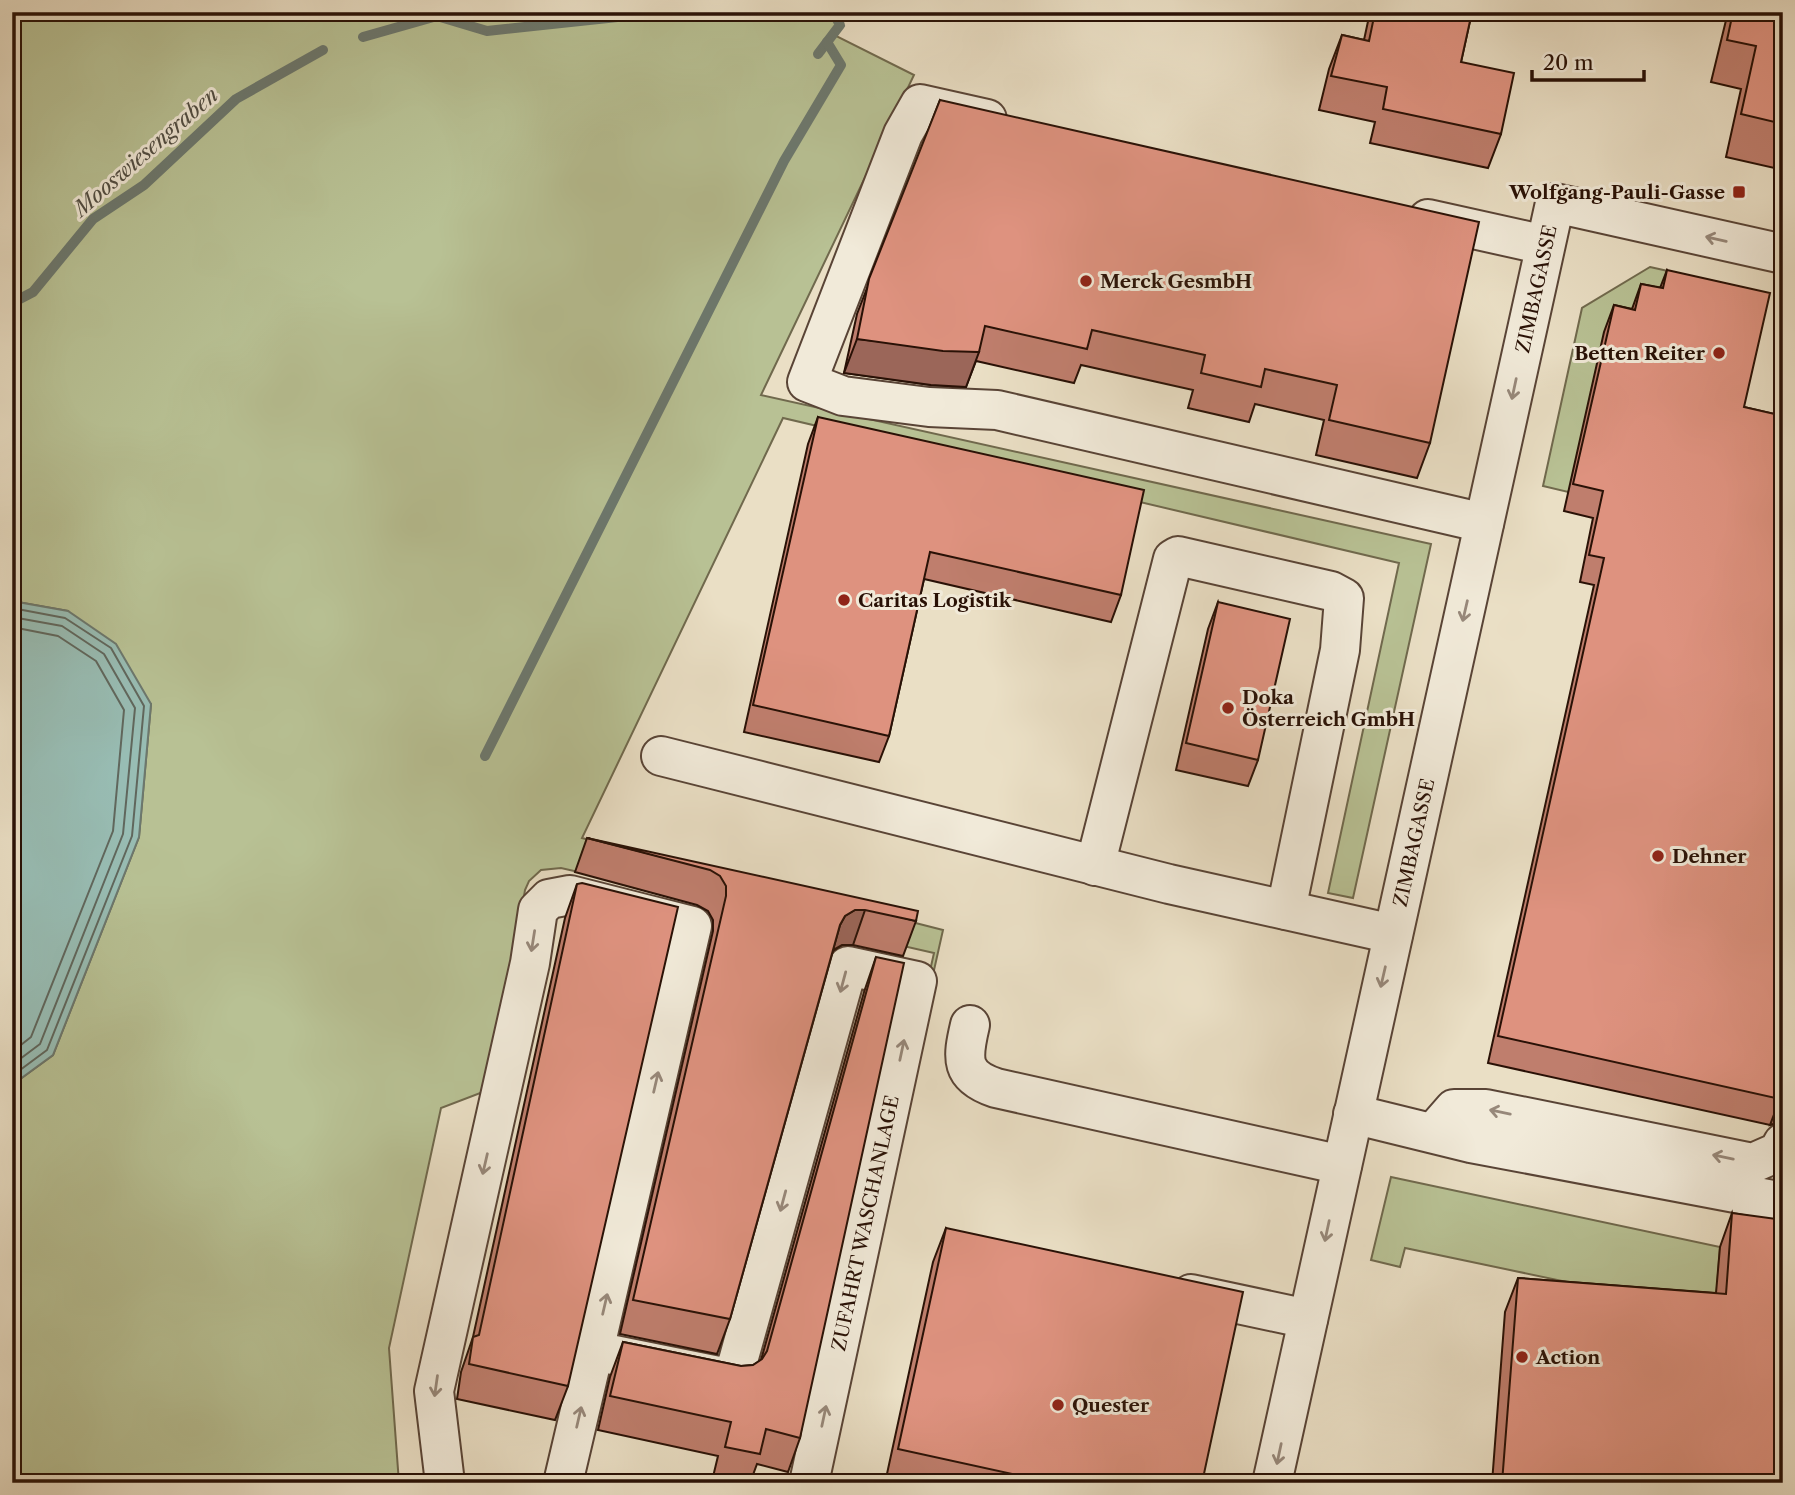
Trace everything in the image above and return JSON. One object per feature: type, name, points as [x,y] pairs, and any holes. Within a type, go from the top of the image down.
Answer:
[{"type":"street","points":[[1026,128],[920,104],[903,134],[807,382],[843,396],[929,407],[997,410],[1484,523]]},
{"type":"street","name":"ZIMBAGASSE","points":[[1272,1483],[1555,203],[1783,254]]},
{"type":"street","points":[[1400,212],[1545,245]]},
{"type":"street","points":[[1095,866],[1171,561],[1178,556],[1204,561],[1331,591],[1344,598],[1340,650],[1286,910]]},
{"type":"street","points":[[661,755],[1095,866],[1393,934]]},
{"type":"street","points":[[445,1483],[434,1391],[530,964],[538,910],[550,899],[570,895],[692,926],[563,1483]]},
{"type":"street","name":"ZUFAHRT WASCHANLAGE","points":[[594,1351],[733,1379],[848,966],[917,981],[809,1483]]},
{"type":"street","points":[[970,1025],[965,1059],[976,1082],[1342,1165]]},
{"type":"street","points":[[1433,1133],[1454,1109],[1486,1109],[1753,1163],[1778,1152],[1783,1143]]},
{"type":"street","points":[[1353,1114],[1472,1143],[1783,1202]]},
{"type":"street","points":[[1156,1287],[1308,1319]]},
{"type":"green space","points":[[12,12],[846,12],[830,33],[914,75],[761,395],[1431,544],[1353,898],[1328,893],[1399,563],[783,418],[582,838],[943,930],[819,1483],[815,1483],[934,953],[561,868],[541,870],[529,881],[525,890],[509,985],[483,1092],[441,1108],[389,1348],[399,1483],[12,1483],[12,1085],[53,1055],[139,837],[151,704],[68,611],[12,601]]},
{"type":"green space","points":[[1650,267],[1749,289],[1568,492],[1543,486],[1582,308]]},
{"type":"green space","points":[[1391,1177],[1720,1247],[1715,1313],[1405,1248],[1400,1267],[1371,1260]]},
{"type":"water","points":[[12,601],[68,611],[116,644],[151,704],[139,837],[53,1055],[12,1085]]},
{"type":"building","points":[[1375,12],[1472,12],[1461,62],[1514,73],[1501,134],[1383,109],[1387,87],[1331,76],[1342,35],[1369,41]]},
{"type":"building","points":[[1733,12],[1783,12],[1783,124],[1741,114],[1756,46],[1727,40]]},
{"type":"building","name":"Merck GesmbH","points":[[940,100],[1479,222],[1430,443],[1329,420],[1337,385],[1265,369],[1261,387],[1201,373],[1205,355],[1092,330],[1087,349],[985,326],[979,352],[943,351],[857,339],[869,279]]},
{"type":"building","name":"Dehner","points":[[1667,270],[1770,293],[1744,407],[1783,416],[1783,1098],[1780,1099],[1498,1036],[1604,558],[1589,555],[1603,491],[1573,484],[1614,305],[1635,310],[1641,284],[1663,288]]},
{"type":"building","name":"Caritas Logistik","points":[[818,417],[1144,490],[1121,595],[930,552],[889,736],[753,705]]},
{"type":"building","name":"Doka Österreich GmbH","points":[[1218,602],[1290,619],[1258,760],[1186,743]]},
{"type":"building","points":[[587,838],[918,911],[916,921],[855,910],[845,916],[840,925],[730,1319],[633,1300],[726,896],[726,886],[720,876],[710,870]]},
{"type":"building","points":[[577,884],[678,907],[568,1386],[469,1364],[473,1337],[479,1335]]},
{"type":"building","points":[[876,957],[904,963],[800,1438],[766,1429],[760,1454],[725,1447],[731,1422],[610,1396],[623,1342],[741,1366],[753,1365],[762,1359],[767,1351]]},
{"type":"building","points":[[1732,1213],[1783,1220],[1783,1483],[1502,1483],[1518,1278],[1726,1294]]},
{"type":"building","name":"Quester","points":[[946,1228],[1243,1292],[1202,1483],[1053,1483],[898,1449]]},
{"type":"waterway","name":"Mooswiesengraben","points":[[363,37],[437,16],[487,31],[664,12]]},
{"type":"waterway","name":"Mooswiesengraben","points":[[818,54],[840,25],[833,12]]},
{"type":"waterway","points":[[485,756],[784,161],[841,65],[827,42]]},
{"type":"waterway","name":"Mooswiesengraben","points":[[12,303],[33,292],[93,219],[144,185],[236,99],[323,50]]},
{"type":"place","name":"Wolfgang-Pauli-Gasse","points":[[1739,192]]},
{"type":"place","name":"Merck GesmbH","points":[[1086,281]]},
{"type":"place","name":"Betten Reiter","points":[[1719,353]]},
{"type":"place","name":"Caritas Logistik","points":[[844,600]]},
{"type":"place","name":"Doka Österreich GmbH","points":[[1228,708]]},
{"type":"place","name":"Dehner","points":[[1658,856]]},
{"type":"place","name":"Action","points":[[1522,1357]]},
{"type":"place","name":"Quester","points":[[1058,1405]]}]
